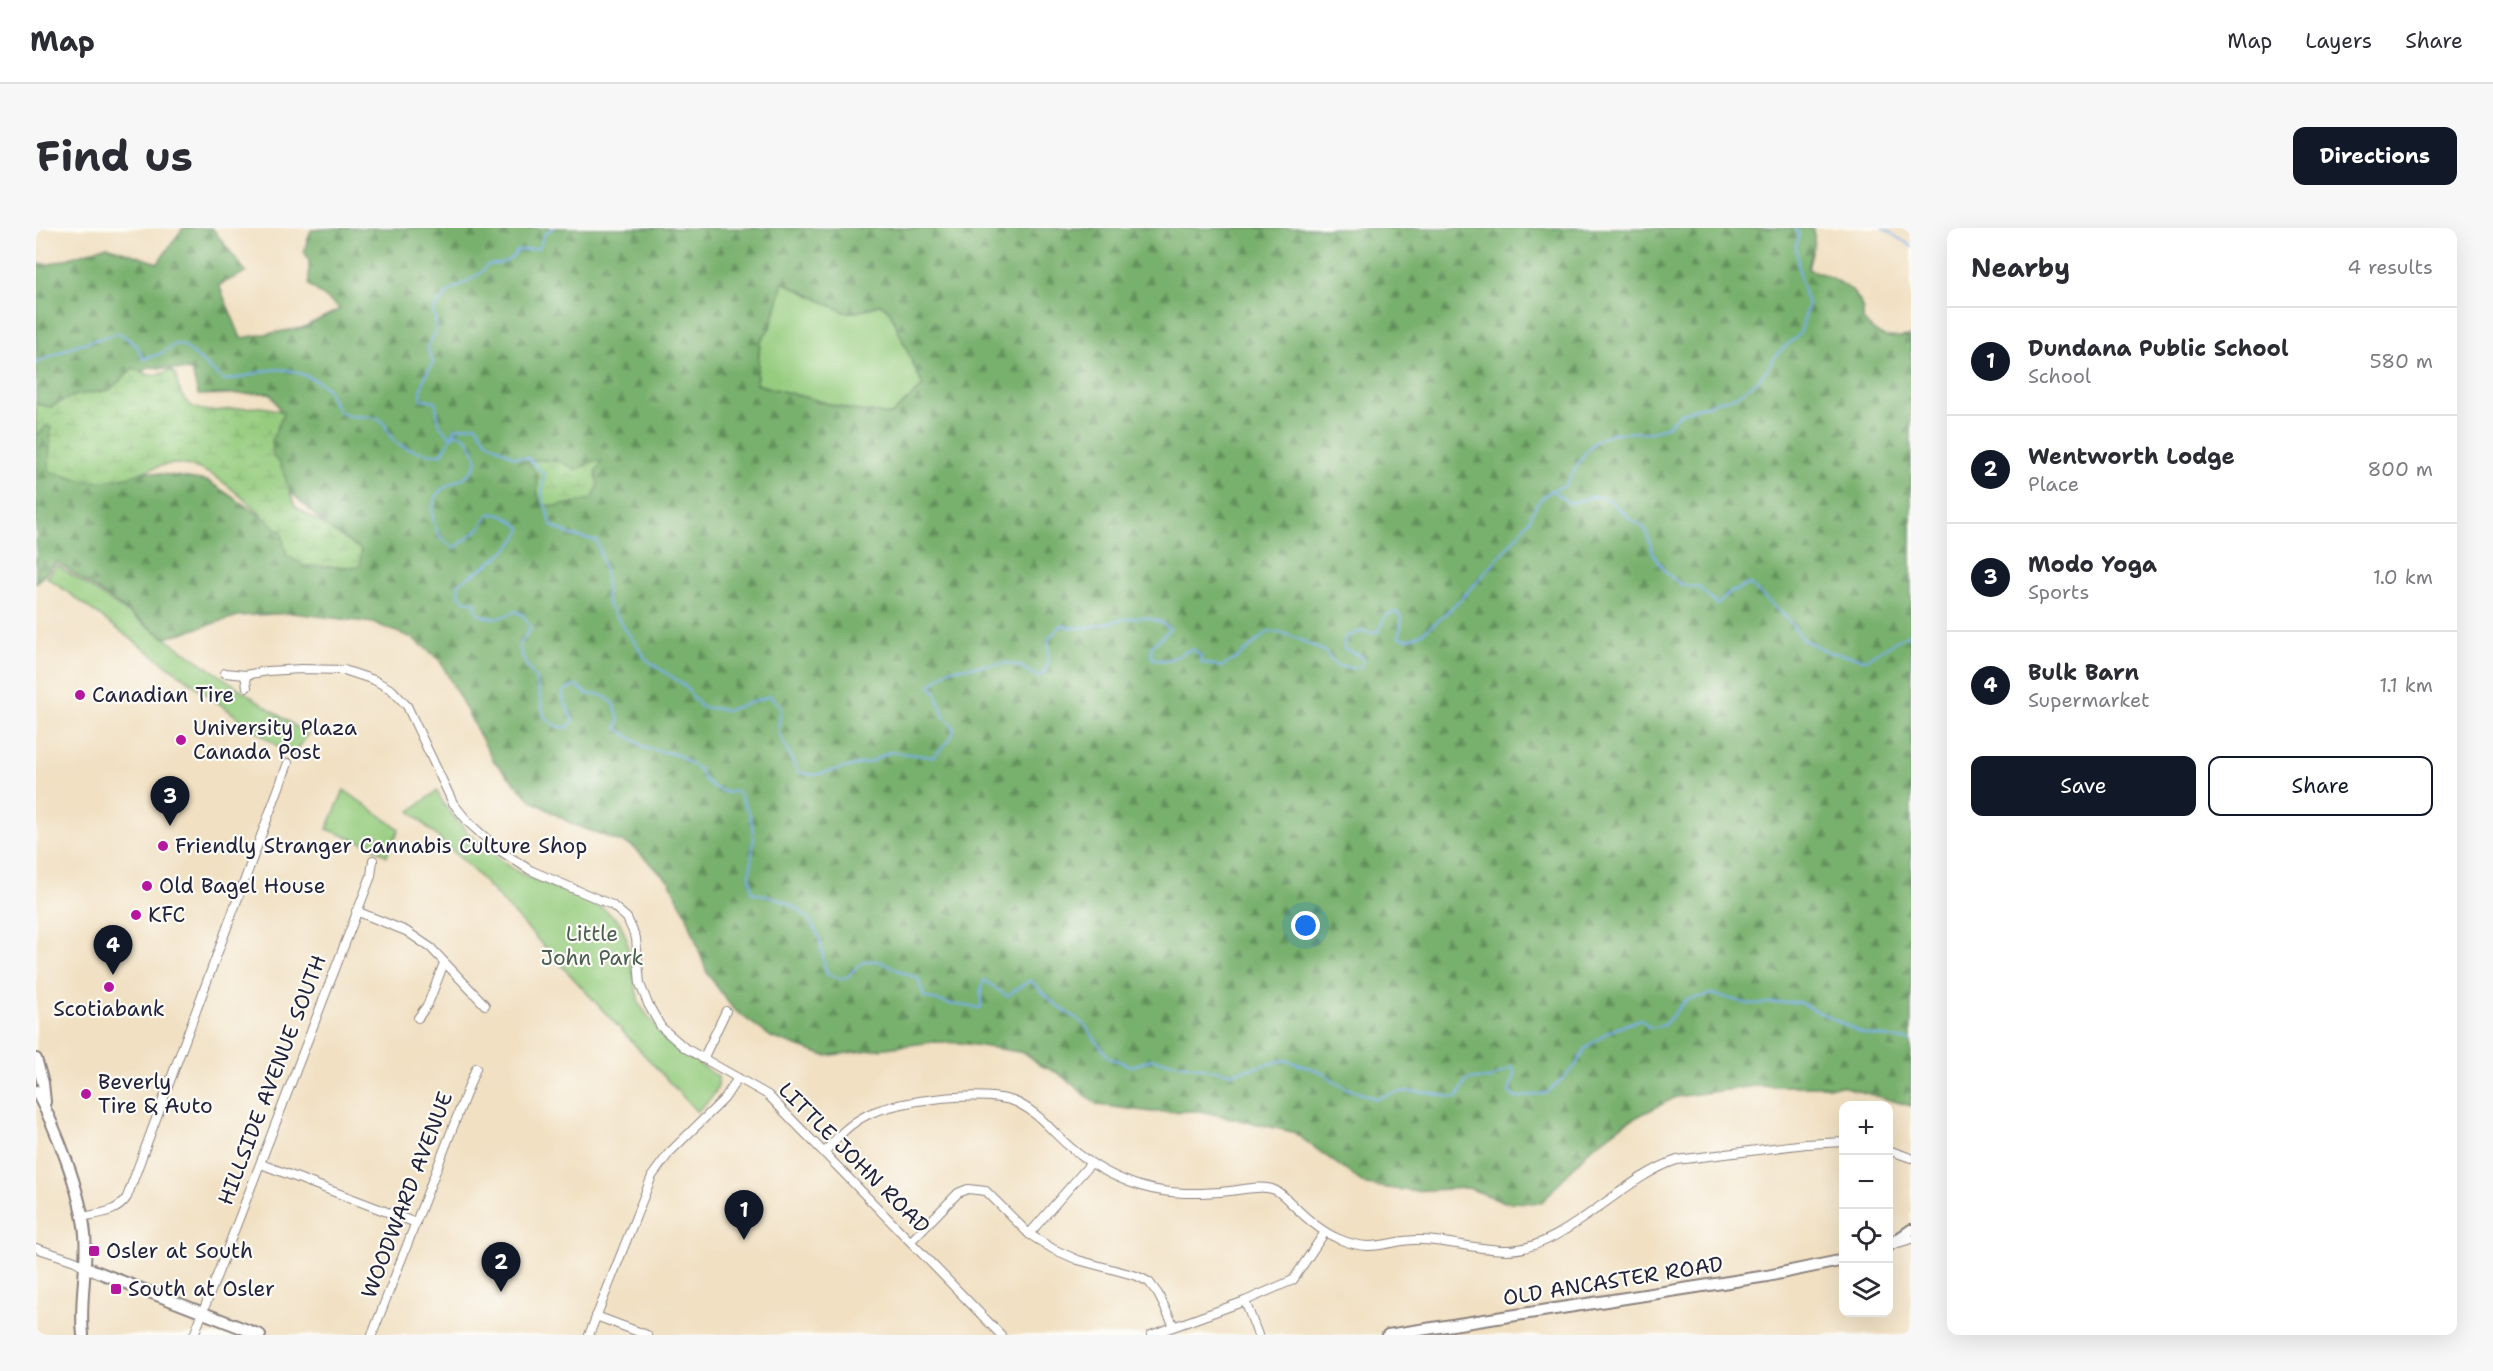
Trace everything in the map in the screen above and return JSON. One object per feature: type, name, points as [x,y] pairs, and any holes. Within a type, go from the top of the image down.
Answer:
[{"type":"street","name":"LITTLE JOHN ROAD","points":[[225,673],[245,675],[268,670],[344,670],[374,680],[392,690],[407,706],[453,803],[485,838],[530,870],[612,905],[627,918],[636,938],[640,984],[653,1014],[671,1037],[703,1059],[768,1095],[1000,1335]]},
{"type":"street","points":[[245,675],[247,687]]},
{"type":"street","points":[[82,1217],[113,1211],[122,1205],[127,1197],[288,763]]},
{"type":"street","name":"HILLSIDE AVENUE SOUTH","points":[[194,1335],[371,876],[373,860]]},
{"type":"street","points":[[356,911],[405,931],[431,948],[485,1005]]},
{"type":"street","points":[[418,1018],[428,1004],[444,963]]},
{"type":"street","points":[[703,1059],[726,1011]]},
{"type":"street","points":[[36,1059],[43,1083],[41,1111]]},
{"type":"street","name":"WOODWARD AVENUE","points":[[372,1335],[476,1068]]},
{"type":"street","points":[[589,1335],[652,1176],[669,1153],[724,1099],[738,1078]]},
{"type":"street","points":[[36,1091],[41,1111],[82,1217],[85,1235],[85,1268],[81,1295],[83,1335]]},
{"type":"street","points":[[825,1152],[851,1124],[868,1114],[890,1106],[970,1096],[994,1098],[1018,1103],[1039,1117],[1069,1147],[1091,1163],[1125,1180],[1170,1192],[1199,1194],[1270,1188],[1284,1194],[1292,1204],[1325,1232],[1355,1245],[1377,1247],[1419,1239],[1510,1250],[1534,1245],[1552,1237],[1641,1176],[1677,1160],[1806,1143],[1839,1142]]},
{"type":"street","points":[[1893,1152],[1911,1158]]},
{"type":"street","points":[[1029,1234],[1091,1163]]},
{"type":"street","points":[[261,1164],[416,1223]]},
{"type":"street","points":[[910,1240],[958,1193],[968,1189],[986,1191],[1029,1234],[1053,1249],[1078,1260],[1137,1276],[1149,1282],[1158,1294],[1174,1326]]},
{"type":"street","points":[[1893,1244],[1911,1230]]},
{"type":"street","points":[[1151,1335],[1245,1301],[1293,1280],[1325,1232]]},
{"type":"street","points":[[1893,1245],[1911,1239]]},
{"type":"street","points":[[36,1248],[75,1261],[85,1268],[260,1335]]},
{"type":"street","name":"OLD ANCASTER ROAD","points":[[1388,1335],[1767,1276],[1839,1261]]},
{"type":"street","points":[[1245,1301],[1258,1335]]},
{"type":"street","points":[[596,1316],[647,1335]]},
{"type":"green space","points":[[183,228],[212,228],[246,272],[219,285],[241,338],[302,328],[340,309],[309,285],[309,261],[304,251],[311,230],[337,228],[1814,228],[1814,245],[1808,269],[1846,286],[1859,301],[1863,310],[1863,320],[1874,331],[1889,337],[1910,336],[1911,343],[1911,1106],[1841,1086],[1754,1086],[1676,1097],[1625,1123],[1590,1149],[1541,1203],[1505,1202],[1468,1188],[1410,1191],[1366,1185],[1293,1132],[1200,1111],[1152,1112],[1098,1105],[1058,1073],[1040,1065],[1025,1053],[961,1043],[933,1042],[825,1056],[771,1037],[733,1009],[707,973],[687,916],[669,881],[632,846],[572,824],[531,800],[493,760],[439,659],[412,638],[374,623],[293,613],[238,616],[166,638],[57,562],[36,583],[36,264],[50,264],[107,246],[158,263]],"holes":[[[783,282],[844,312],[857,312],[881,304],[890,312],[923,386],[891,415],[852,410],[756,384],[760,342],[771,326]],[[150,367],[192,371],[198,395],[270,393],[280,409],[267,427],[272,474],[322,522],[308,541],[295,538],[208,481],[149,472],[107,473],[114,389]]]},
{"type":"green space","points":[[783,281],[844,312],[857,312],[881,304],[890,312],[923,386],[892,415],[852,410],[756,384],[760,342],[771,326]]},
{"type":"green space","points":[[133,368],[151,375],[160,375],[170,370],[176,375],[180,392],[187,402],[196,408],[220,410],[261,407],[284,412],[272,440],[273,457],[280,463],[295,506],[361,550],[361,563],[358,567],[304,566],[286,555],[282,532],[225,483],[199,469],[169,464],[123,478],[97,481],[51,472],[49,470],[51,427],[47,426],[36,436],[36,404],[51,407],[73,396],[110,390]]},
{"type":"green space","points":[[544,460],[563,463],[576,470],[594,461],[602,462],[596,471],[598,486],[592,499],[557,506],[542,505],[538,493],[537,474],[527,461]]},
{"type":"green space","points":[[57,565],[308,735],[292,757],[47,577]]},
{"type":"green space","points":[[344,790],[399,829],[387,856],[369,845],[327,829]]},
{"type":"green space","name":"Little John Park","points":[[437,791],[446,808],[467,832],[504,863],[523,875],[598,905],[619,921],[626,937],[639,1004],[666,1041],[718,1077],[715,1092],[697,1112],[477,874],[410,811]]},
{"type":"waterway","points":[[451,437],[440,426],[435,401],[422,399],[421,394],[423,380],[433,363],[427,346],[436,330],[433,310],[449,292],[481,273],[487,265],[504,262],[517,251],[539,248],[544,235],[553,228]]},
{"type":"waterway","points":[[36,363],[76,345],[120,333],[138,347],[143,359],[160,354],[176,344],[184,346],[223,380],[279,369],[303,375],[328,390],[335,406],[343,414],[379,419],[394,441],[403,447],[417,451],[442,454],[456,428],[476,425],[487,441],[514,457],[528,458],[544,474],[542,496],[552,526],[571,535],[597,541],[605,571],[607,603],[647,660],[684,685],[701,707],[728,710],[770,696],[781,707],[778,732],[798,772],[814,775],[870,762],[890,752],[933,757],[948,742],[953,727],[944,717],[936,692],[930,686],[950,669],[1009,663],[1022,667],[1038,677],[1048,664],[1049,638],[1062,625],[1075,628],[1089,627],[1130,618],[1157,621],[1170,629],[1151,647],[1152,658],[1168,660],[1193,649],[1201,656],[1201,662],[1222,667],[1240,656],[1269,631],[1289,635],[1324,651],[1336,666],[1354,668],[1362,666],[1364,660],[1361,656],[1344,649],[1345,637],[1363,631],[1371,633],[1379,631],[1386,615],[1396,612],[1402,617],[1399,637],[1408,639],[1420,634],[1452,607],[1489,569],[1527,523],[1544,496],[1552,490],[1565,486],[1585,453],[1596,441],[1612,433],[1652,432],[1667,426],[1682,412],[1734,397],[1759,380],[1778,353],[1800,334],[1808,305],[1800,278],[1796,247],[1799,234],[1795,228]]},
{"type":"waterway","points":[[1883,228],[1911,246]]},
{"type":"waterway","points":[[453,435],[456,433],[468,440],[473,447],[477,461],[470,473],[442,490],[435,500],[433,516],[437,532],[455,548],[480,528],[489,514],[506,517],[521,528],[519,535],[505,551],[459,583],[458,594],[465,600],[477,603],[475,608],[483,616],[494,618],[506,616],[515,611],[523,615],[531,628],[519,646],[524,661],[536,680],[544,716],[556,726],[568,728],[573,721],[563,697],[564,690],[577,686],[587,694],[602,695],[614,703],[619,720],[617,728],[645,748],[678,755],[700,770],[704,779],[713,787],[728,793],[735,791],[739,793],[750,815],[754,836],[750,874],[752,893],[783,901],[808,919],[819,938],[827,974],[840,979],[847,978],[865,962],[881,962],[918,978],[924,997],[950,1004],[981,1008],[981,989],[984,980],[1007,996],[1030,980],[1055,1004],[1083,1023],[1109,1058],[1133,1066],[1152,1059],[1232,1073],[1285,1060],[1322,1072],[1343,1087],[1377,1099],[1406,1092],[1457,1098],[1467,1079],[1491,1079],[1512,1067],[1515,1074],[1509,1092],[1515,1098],[1547,1093],[1574,1068],[1586,1048],[1608,1032],[1640,1019],[1650,1028],[1664,1025],[1686,1000],[1712,994],[1749,1004],[1798,1002],[1864,1034],[1911,1041]]},
{"type":"waterway","points":[[1551,490],[1570,503],[1592,497],[1607,498],[1646,530],[1652,549],[1661,565],[1681,584],[1698,586],[1717,605],[1728,594],[1749,584],[1787,618],[1802,639],[1828,652],[1866,659],[1908,634],[1911,637]]},
{"type":"place","name":"Canadian Tire","points":[[80,695]]},
{"type":"place","name":"University Plaza Canada Post","points":[[181,740]]},
{"type":"place","name":"Modo Yoga","points":[[170,826]]},
{"type":"place","name":"Friendly Stranger Cannabis Culture Shop","points":[[163,846]]},
{"type":"place","name":"Old Bagel House","points":[[147,886]]},
{"type":"place","name":"KFC","points":[[136,915]]},
{"type":"place","name":"Bulk Barn","points":[[113,975]]},
{"type":"place","name":"Scotiabank","points":[[109,987]]},
{"type":"place","name":"Beverly Tire & Auto","points":[[86,1094]]},
{"type":"place","name":"Dundana Public School","points":[[744,1240]]},
{"type":"place","name":"Osler at South","points":[[94,1251]]},
{"type":"place","name":"South at Osler","points":[[116,1289]]},
{"type":"place","name":"Wentworth Lodge","points":[[501,1292]]}]
